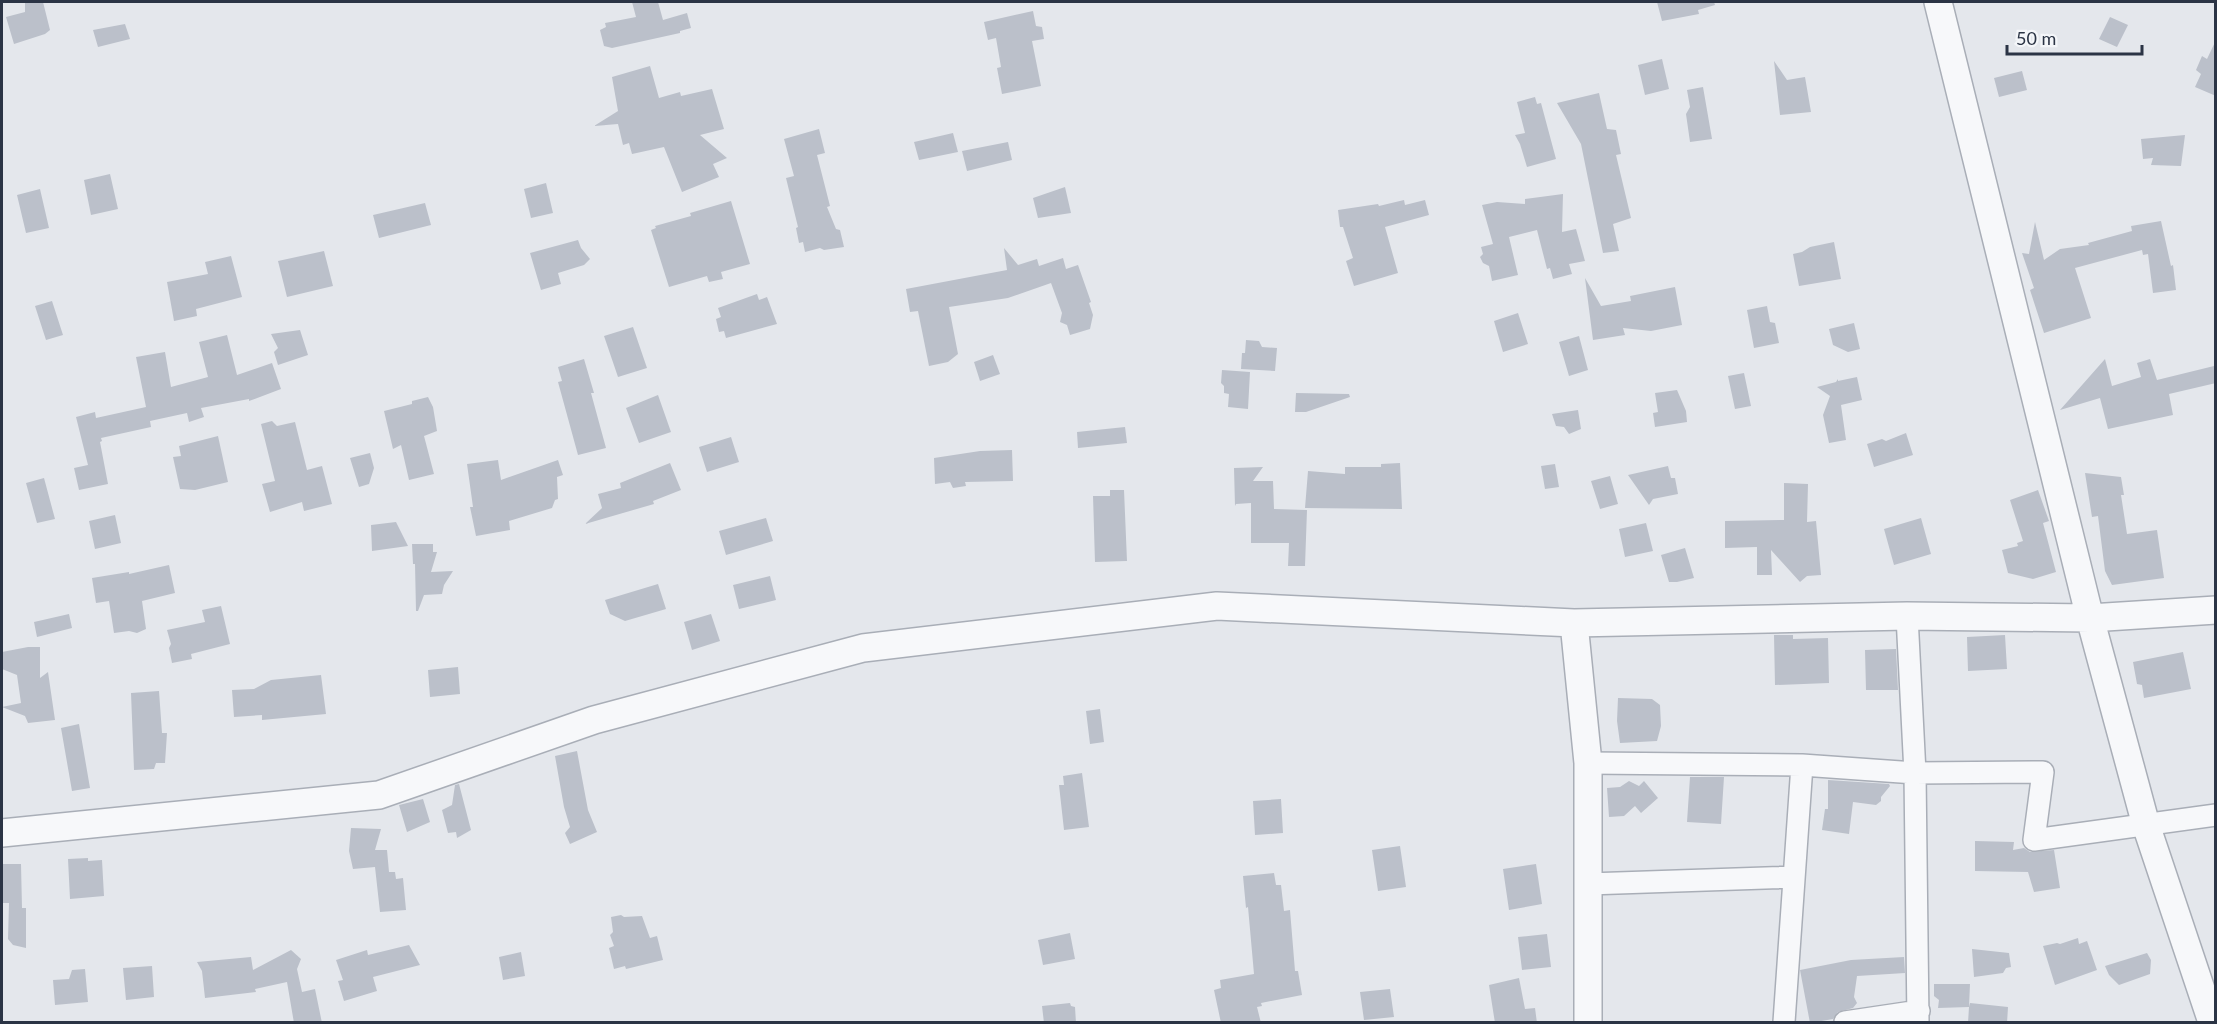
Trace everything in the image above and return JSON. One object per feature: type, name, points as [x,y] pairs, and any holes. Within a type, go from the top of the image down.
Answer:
[{"type":"street","points":[[1938,2],[2090,618],[2146,825],[2212,1023]]},
{"type":"street","points":[[2,833],[380,795],[594,720],[863,648],[1217,606],[1574,623],[1907,616],[2090,618],[2216,610]]},
{"type":"street","points":[[1845,1023],[1919,1017],[1915,773],[1907,616]]},
{"type":"street","points":[[1574,623],[1588,763],[1588,1023]]},
{"type":"street","points":[[1588,763],[1802,765],[1915,773],[2043,772],[2034,840],[2216,815]]},
{"type":"street","points":[[1784,1023],[1802,765]]},
{"type":"street","points":[[1588,884],[1794,877]]},
{"type":"building","points":[[25,2],[43,2],[50,30],[45,34],[14,44],[6,17],[25,12]]},
{"type":"building","points":[[632,2],[658,2],[663,20],[687,13],[691,28],[680,31],[680,33],[612,48],[604,46],[600,30],[606,27],[605,23],[636,17]]},
{"type":"building","points":[[1657,2],[1714,2],[1715,5],[1698,10],[1699,14],[1662,21]]},
{"type":"building","points":[[1033,11],[1036,26],[1042,27],[1044,39],[1032,41],[1041,86],[1002,94],[997,68],[1001,67],[996,38],[988,40],[984,22]]},
{"type":"building","points":[[2110,17],[2128,25],[2117,47],[2099,39]]},
{"type":"building","points":[[125,24],[130,39],[98,47],[93,30]]},
{"type":"building","points":[[2216,40],[2216,96],[2195,87],[2201,74],[2196,70],[2202,56],[2207,59]]},
{"type":"building","points":[[1662,59],[1669,89],[1645,95],[1638,65]]},
{"type":"building","points":[[1774,61],[1787,80],[1805,77],[1811,112],[1780,115]]},
{"type":"building","points":[[650,66],[659,98],[680,92],[681,96],[712,89],[724,129],[700,135],[727,158],[713,164],[719,177],[682,192],[664,147],[632,154],[629,143],[623,145],[618,124],[594,126],[618,111],[612,77]]},
{"type":"building","points":[[2022,71],[2027,90],[1999,97],[1994,78]]},
{"type":"building","points":[[1703,87],[1712,139],[1690,142],[1686,114],[1690,107],[1687,90]]},
{"type":"building","points":[[1599,93],[1607,129],[1616,130],[1621,154],[1616,155],[1631,218],[1613,224],[1619,251],[1603,253],[1581,144],[1557,103]]},
{"type":"building","points":[[1535,97],[1537,104],[1541,103],[1556,159],[1527,167],[1515,135],[1525,133],[1517,102]]},
{"type":"building","points":[[819,129],[825,153],[817,155],[830,206],[827,207],[836,229],[840,230],[844,247],[824,250],[820,248],[805,252],[803,242],[799,243],[796,228],[798,227],[786,178],[794,176],[784,139]]},
{"type":"building","points":[[953,133],[958,152],[919,160],[914,142]]},
{"type":"building","points":[[2185,135],[2181,166],[2151,165],[2153,158],[2143,159],[2141,139]]},
{"type":"building","points":[[1008,142],[1012,160],[967,171],[962,151]]},
{"type":"building","points":[[110,174],[118,209],[91,215],[84,180]]},
{"type":"building","points":[[546,183],[553,213],[531,218],[524,189]]},
{"type":"building","points":[[1065,187],[1071,213],[1038,218],[1033,198]]},
{"type":"building","points":[[40,189],[49,228],[26,233],[17,195]]},
{"type":"building","points":[[1563,194],[1562,232],[1576,229],[1585,261],[1569,264],[1572,274],[1553,279],[1550,268],[1547,269],[1537,230],[1509,237],[1518,275],[1492,281],[1489,266],[1483,263],[1480,257],[1483,254],[1481,247],[1493,244],[1482,205],[1497,202],[1525,204],[1525,199]]},
{"type":"building","points":[[1404,200],[1405,205],[1425,200],[1429,215],[1385,227],[1398,273],[1354,286],[1346,261],[1353,258],[1343,227],[1340,227],[1338,210],[1378,204],[1379,206]]},
{"type":"building","points":[[731,201],[750,264],[721,272],[723,279],[709,282],[707,276],[669,287],[651,230],[656,228],[655,226],[691,216],[690,213]]},
{"type":"building","points":[[425,203],[431,225],[379,238],[373,215]]},
{"type":"building","points":[[2161,221],[2171,266],[2173,265],[2176,290],[2153,293],[2148,254],[2143,255],[2142,250],[2075,268],[2091,318],[2044,333],[2030,290],[2034,288],[2022,253],[2029,254],[2035,222],[2044,260],[2060,249],[2089,245],[2088,243],[2132,231],[2131,226]]},
{"type":"building","points":[[578,240],[590,259],[584,265],[558,273],[561,284],[541,290],[530,253]]},
{"type":"building","points":[[1834,242],[1841,279],[1799,286],[1793,254],[1810,247]]},
{"type":"building","points":[[1004,248],[1018,265],[1037,259],[1039,266],[1063,258],[1066,269],[1078,265],[1091,302],[1089,303],[1093,315],[1090,329],[1070,335],[1067,325],[1060,322],[1062,313],[1051,283],[1008,298],[949,307],[958,354],[948,362],[929,366],[918,311],[910,312],[906,289],[1007,270]]},
{"type":"building","points":[[324,251],[333,286],[287,297],[278,261]]},
{"type":"building","points":[[231,256],[242,297],[196,309],[197,316],[174,321],[167,282],[208,274],[205,262]]},
{"type":"building","points":[[1585,278],[1601,306],[1631,301],[1630,296],[1675,287],[1682,325],[1651,331],[1623,328],[1625,335],[1593,340]]},
{"type":"building","points":[[757,294],[759,300],[767,297],[777,324],[726,338],[724,331],[719,332],[716,319],[721,317],[718,308]]},
{"type":"building","points":[[52,301],[63,335],[46,340],[35,306]]},
{"type":"building","points":[[1767,306],[1770,322],[1775,323],[1779,343],[1754,348],[1747,310]]},
{"type":"building","points":[[1518,313],[1528,344],[1503,352],[1494,321]]},
{"type":"building","points":[[1854,323],[1860,349],[1848,352],[1833,345],[1829,329]]},
{"type":"building","points":[[633,327],[647,368],[618,377],[604,336]]},
{"type":"building","points":[[300,330],[308,355],[278,365],[274,352],[278,348],[271,334]]},
{"type":"building","points":[[227,335],[237,375],[272,363],[281,389],[249,401],[249,399],[201,408],[204,417],[189,422],[187,413],[150,421],[151,427],[101,438],[108,484],[79,490],[74,468],[88,465],[76,417],[95,412],[96,418],[146,407],[136,357],[165,352],[171,387],[208,377],[199,342]]},
{"type":"building","points":[[1579,336],[1588,370],[1569,376],[1559,342]]},
{"type":"building","points":[[1246,340],[1259,341],[1262,347],[1277,348],[1275,371],[1241,369]]},
{"type":"building","points":[[993,355],[1000,374],[980,381],[974,362]]},
{"type":"building","points":[[584,359],[606,448],[578,455],[558,382],[562,381],[558,367]]},
{"type":"building","points":[[2105,359],[2112,386],[2141,377],[2137,363],[2150,359],[2157,380],[2214,366],[2216,383],[2169,394],[2173,415],[2108,429],[2100,398],[2060,410]]},
{"type":"building","points":[[1222,370],[1250,372],[1248,409],[1228,407],[1229,394],[1224,393],[1224,386],[1221,383]]},
{"type":"building","points":[[1744,373],[1751,406],[1735,409],[1728,376]]},
{"type":"building","points":[[1857,377],[1862,400],[1841,405],[1846,440],[1829,443],[1823,415],[1830,396],[1817,387],[1836,382],[1838,379],[1838,381]]},
{"type":"building","points":[[1677,390],[1686,411],[1687,422],[1655,427],[1653,413],[1658,412],[1655,393]]},
{"type":"building","points":[[1296,393],[1349,394],[1350,397],[1306,412],[1295,412]]},
{"type":"building","points":[[658,395],[671,432],[639,443],[626,408]]},
{"type":"building","points":[[428,397],[433,407],[437,431],[424,436],[434,474],[409,480],[401,445],[393,449],[384,411],[412,404],[412,401]]},
{"type":"building","points":[[1578,410],[1581,429],[1569,434],[1564,427],[1556,426],[1552,414]]},
{"type":"building","points":[[272,421],[277,426],[295,422],[307,470],[322,466],[332,504],[304,511],[302,502],[270,512],[262,484],[275,481],[261,424]]},
{"type":"building","points":[[1125,427],[1127,443],[1078,448],[1077,432]]},
{"type":"building","points":[[1906,433],[1913,455],[1874,467],[1867,444],[1882,439],[1886,441]]},
{"type":"building","points":[[218,436],[228,482],[195,490],[180,489],[173,457],[181,456],[179,446]]},
{"type":"building","points":[[731,437],[739,462],[707,472],[699,447]]},
{"type":"building","points":[[1012,450],[1013,481],[965,482],[966,486],[953,488],[950,482],[935,484],[934,458],[980,451]]},
{"type":"building","points":[[370,453],[374,468],[369,484],[359,487],[350,458]]},
{"type":"building","points":[[498,460],[501,480],[558,460],[563,475],[557,477],[558,499],[555,500],[552,508],[509,521],[510,530],[476,536],[470,507],[473,507],[467,464]]},
{"type":"building","points":[[670,463],[681,490],[653,501],[654,504],[585,524],[602,508],[598,494],[621,488],[620,483]]},
{"type":"building","points":[[1400,463],[1402,509],[1305,508],[1308,471],[1345,474],[1345,467],[1381,467],[1381,464]]},
{"type":"building","points":[[1555,464],[1559,487],[1545,489],[1541,466]]},
{"type":"building","points":[[1668,466],[1671,478],[1675,478],[1678,494],[1653,499],[1649,505],[1628,475]]},
{"type":"building","points":[[1263,467],[1253,481],[1273,481],[1274,509],[1307,510],[1305,566],[1288,566],[1289,543],[1251,543],[1251,503],[1235,506],[1234,468]]},
{"type":"building","points":[[2085,473],[2121,477],[2124,495],[2121,495],[2127,534],[2157,530],[2164,578],[2112,585],[2105,571],[2098,516],[2092,517]]},
{"type":"building","points":[[1610,476],[1618,504],[1600,509],[1591,481]]},
{"type":"building","points":[[44,478],[55,519],[37,523],[26,483]]},
{"type":"building","points":[[1784,483],[1808,484],[1807,522],[1816,521],[1821,575],[1807,576],[1800,582],[1771,550],[1772,575],[1757,575],[1757,547],[1725,548],[1725,521],[1784,520]]},
{"type":"building","points":[[1110,490],[1124,490],[1127,561],[1095,562],[1093,496],[1110,496]]},
{"type":"building","points":[[2038,490],[2049,521],[2043,523],[2056,572],[2033,579],[2008,573],[2002,550],[2018,546],[2017,543],[2023,541],[2010,500]]},
{"type":"building","points":[[115,515],[121,543],[95,549],[89,521]]},
{"type":"building","points":[[766,518],[773,541],[726,555],[719,531]]},
{"type":"building","points":[[1921,518],[1931,554],[1894,565],[1884,529]]},
{"type":"building","points":[[396,522],[408,546],[372,551],[371,525]]},
{"type":"building","points":[[1646,523],[1653,551],[1625,557],[1619,529]]},
{"type":"building","points":[[412,544],[433,544],[433,552],[437,552],[431,572],[453,571],[444,585],[442,594],[424,595],[418,611],[416,611],[415,564],[413,564]]},
{"type":"building","points":[[1685,548],[1694,578],[1669,582],[1661,555]]},
{"type":"building","points":[[169,565],[175,593],[142,601],[146,629],[137,633],[129,631],[114,633],[109,601],[96,603],[92,578],[129,572],[129,574]]},
{"type":"building","points":[[770,576],[776,600],[739,609],[733,585]]},
{"type":"building","points":[[658,584],[666,609],[625,621],[610,614],[605,600]]},
{"type":"building","points":[[221,606],[230,644],[191,654],[192,659],[172,663],[169,648],[171,644],[167,630],[205,622],[202,610]]},
{"type":"building","points":[[69,614],[72,628],[37,637],[34,622]]},
{"type":"building","points":[[711,614],[720,641],[692,650],[684,622]]},
{"type":"building","points":[[1774,635],[1793,635],[1793,639],[1828,638],[1829,683],[1775,685]]},
{"type":"building","points":[[2005,635],[2007,669],[1968,671],[1967,637]]},
{"type":"building","points":[[40,647],[40,678],[48,672],[55,720],[28,723],[25,716],[2,707],[21,703],[17,675],[2,669],[2,652]]},
{"type":"building","points":[[1896,649],[1898,690],[1866,690],[1865,650]]},
{"type":"building","points":[[2183,652],[2191,689],[2144,698],[2142,685],[2137,684],[2133,662]]},
{"type":"building","points":[[458,667],[460,694],[430,697],[428,670]]},
{"type":"building","points":[[321,675],[326,714],[262,720],[262,715],[234,717],[232,690],[254,689],[271,680]]},
{"type":"building","points":[[159,691],[162,733],[167,733],[165,763],[156,763],[154,769],[134,770],[131,693]]},
{"type":"building","points":[[1618,698],[1652,699],[1660,705],[1661,726],[1657,741],[1620,743],[1617,721]]},
{"type":"building","points":[[1100,709],[1104,742],[1090,744],[1086,711]]},
{"type":"building","points":[[79,724],[90,788],[72,791],[61,728]]},
{"type":"building","points":[[577,751],[588,810],[597,832],[570,844],[565,833],[570,827],[555,756]]},
{"type":"building","points":[[1082,773],[1089,827],[1064,830],[1059,785],[1064,785],[1063,776]]},
{"type":"building","points":[[1690,777],[1724,777],[1721,824],[1687,822]]},
{"type":"building","points":[[1828,780],[1889,784],[1890,786],[1876,805],[1853,802],[1849,834],[1822,830],[1825,809],[1828,809]]},
{"type":"building","points":[[1629,781],[1639,786],[1644,781],[1658,798],[1641,813],[1635,806],[1624,816],[1609,817],[1607,788],[1620,787]]},
{"type":"building","points":[[459,784],[471,830],[457,838],[456,832],[448,833],[442,810],[452,805],[455,785]]},
{"type":"building","points":[[423,799],[430,822],[407,832],[399,805]]},
{"type":"building","points":[[1281,799],[1283,833],[1255,835],[1253,801]]},
{"type":"building","points":[[351,828],[381,829],[375,850],[387,850],[389,872],[395,872],[396,879],[403,878],[406,910],[380,912],[375,867],[353,869],[349,851]]},
{"type":"building","points":[[1975,841],[2014,842],[2013,850],[2024,848],[2030,852],[2054,850],[2060,888],[2034,892],[2028,872],[1975,871]]},
{"type":"building","points":[[1400,846],[1406,887],[1378,891],[1372,850]]},
{"type":"building","points":[[88,858],[88,861],[102,860],[104,896],[70,899],[68,859]]},
{"type":"building","points":[[2,864],[21,864],[22,908],[26,908],[26,948],[13,945],[8,939],[9,903],[2,903]]},
{"type":"building","points":[[1536,864],[1542,904],[1509,910],[1503,869]]},
{"type":"building","points":[[1274,873],[1276,885],[1281,885],[1284,911],[1290,910],[1295,971],[1298,971],[1302,995],[1261,1003],[1262,1006],[1257,1007],[1261,1023],[1221,1023],[1214,990],[1221,988],[1220,980],[1254,974],[1243,876]]},
{"type":"building","points":[[621,915],[624,917],[642,916],[650,938],[657,936],[663,960],[626,969],[625,966],[614,969],[609,948],[614,946],[610,935],[613,932],[611,917]]},
{"type":"building","points":[[1070,933],[1075,959],[1043,965],[1038,940]]},
{"type":"building","points":[[1547,934],[1551,967],[1522,970],[1518,937]]},
{"type":"building","points":[[2078,938],[2079,944],[2087,941],[2097,970],[2055,985],[2043,946],[2060,944]]},
{"type":"building","points":[[409,945],[420,965],[373,977],[377,991],[344,1001],[338,981],[343,980],[336,960],[367,950],[368,955]]},
{"type":"building","points":[[1972,949],[2009,953],[2011,967],[2006,968],[2003,973],[1974,977]]},
{"type":"building","points":[[291,950],[301,959],[297,969],[302,992],[315,989],[322,1023],[294,1023],[287,982],[255,989],[256,992],[205,998],[202,971],[197,962],[251,957],[253,970]]},
{"type":"building","points":[[521,952],[525,976],[503,980],[499,957]]},
{"type":"building","points":[[2147,953],[2151,960],[2150,974],[2119,985],[2109,975],[2105,966]]},
{"type":"building","points":[[1904,957],[1905,973],[1857,976],[1854,997],[1857,1003],[1853,1008],[1838,1012],[1833,1019],[1810,1023],[1800,970],[1851,960]]},
{"type":"building","points":[[152,966],[154,997],[126,1000],[123,968]]},
{"type":"building","points":[[85,969],[88,1002],[55,1005],[53,980],[69,979],[72,970]]},
{"type":"building","points":[[1519,978],[1525,1009],[1535,1008],[1537,1023],[1495,1023],[1489,985]]},
{"type":"building","points":[[1934,984],[1970,984],[1969,1007],[1938,1008],[1939,1000],[1934,996]]},
{"type":"building","points":[[1390,989],[1394,1017],[1364,1020],[1360,992]]},
{"type":"building","points":[[1070,1003],[1075,1007],[1076,1023],[1044,1023],[1042,1006]]},
{"type":"building","points":[[1970,1003],[2008,1007],[2007,1023],[1968,1023]]}]
